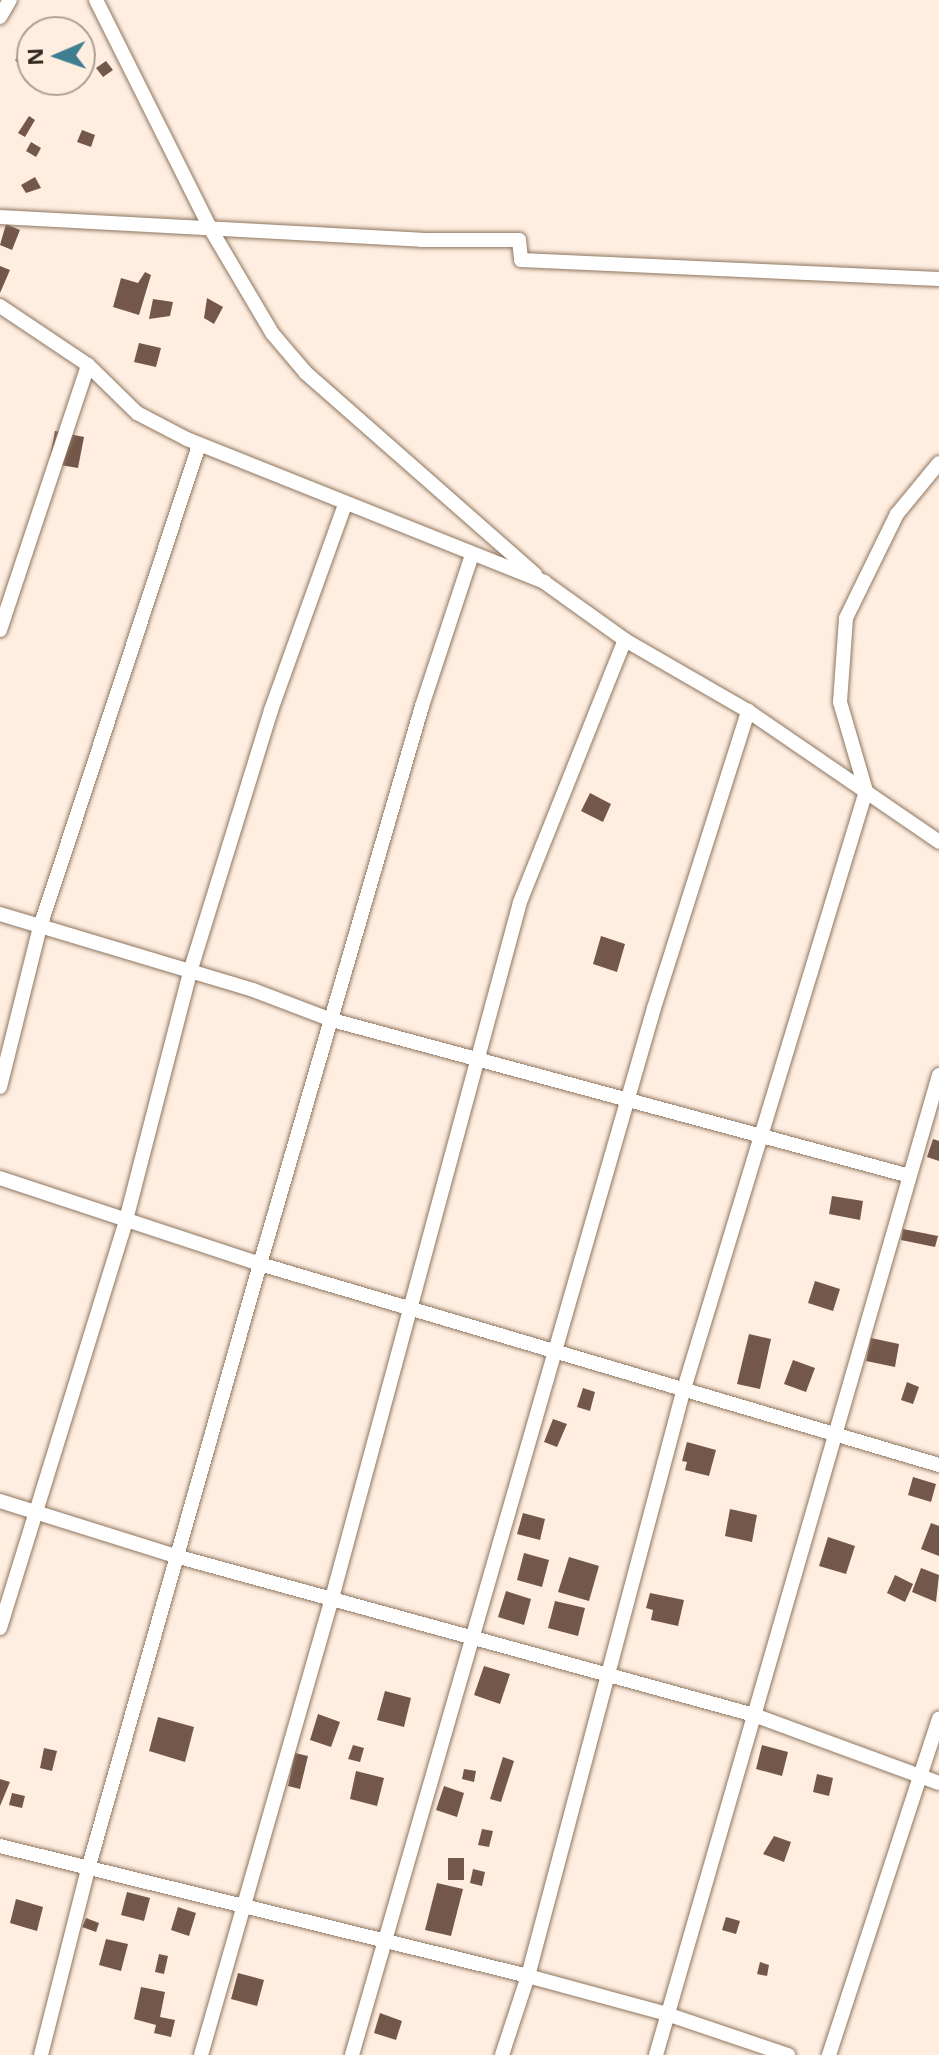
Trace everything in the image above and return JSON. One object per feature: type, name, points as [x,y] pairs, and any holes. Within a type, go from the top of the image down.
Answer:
[{"type":"street","points":[[0,17],[10,0]]},
{"type":"street","points":[[96,0],[210,228],[272,333],[306,373],[544,582],[625,640],[748,711],[939,842]]},
{"type":"street","points":[[0,217],[519,240],[521,260],[939,279]]},
{"type":"street","points":[[0,306],[88,365],[137,413],[199,445],[544,582]]},
{"type":"street","points":[[0,630],[88,365]]},
{"type":"street","points":[[0,1087],[40,927],[199,445]]},
{"type":"street","points":[[502,2055],[528,1976],[683,1392],[866,791],[840,702],[846,618],[897,514],[939,463]]},
{"type":"street","points":[[0,1628],[32,1512],[126,1220],[190,972],[271,710],[345,505]]},
{"type":"street","points":[[41,2055],[88,1869],[260,1264],[422,706],[472,555]]},
{"type":"street","points":[[201,2055],[240,1906],[332,1598],[407,1307],[520,902],[625,640]]},
{"type":"street","points":[[352,2055],[627,1101],[748,711]]},
{"type":"street","points":[[0,914],[190,972],[332,1020],[477,1057],[761,1139],[906,1175]]},
{"type":"street","points":[[656,2055],[835,1435],[906,1175],[939,1075]]},
{"type":"street","points":[[0,1178],[260,1264],[556,1351],[683,1392],[939,1465]]},
{"type":"street","points":[[0,1501],[179,1557],[754,1715],[939,1783]]},
{"type":"street","points":[[829,2055],[939,1719]]},
{"type":"street","points":[[0,1846],[528,1976],[667,2014],[788,2055]]},
{"type":"building","points":[[106,61],[113,70],[103,77],[96,68]]},
{"type":"building","points":[[29,116],[35,120],[25,137],[18,133]]},
{"type":"building","points":[[82,130],[95,135],[91,147],[77,142]]},
{"type":"building","points":[[31,142],[41,148],[36,157],[26,151]]},
{"type":"building","points":[[35,177],[41,188],[26,193],[21,185]]},
{"type":"building","points":[[6,224],[20,230],[12,250],[0,245]]},
{"type":"building","points":[[0,266],[10,270],[0,293]]},
{"type":"building","points":[[145,272],[151,275],[139,315],[113,307],[121,278],[138,283]]},
{"type":"building","points":[[207,298],[223,307],[214,324],[204,318]]},
{"type":"building","points":[[153,299],[173,302],[170,316],[149,319]]},
{"type":"building","points":[[139,343],[161,348],[156,367],[134,362]]},
{"type":"building","points":[[55,431],[84,437],[78,468],[49,463]]},
{"type":"building","points":[[590,793],[611,804],[603,822],[581,811]]},
{"type":"building","points":[[601,936],[625,944],[617,972],[593,964]]},
{"type":"building","points":[[933,1139],[939,1141],[939,1161],[927,1157]]},
{"type":"building","points":[[832,1196],[863,1201],[860,1220],[829,1214]]},
{"type":"building","points":[[903,1229],[938,1236],[935,1247],[901,1240]]},
{"type":"building","points":[[815,1281],[840,1289],[833,1311],[808,1303]]},
{"type":"building","points":[[749,1334],[771,1339],[760,1389],[737,1384]]},
{"type":"building","points":[[871,1338],[899,1344],[895,1367],[866,1361]]},
{"type":"building","points":[[793,1360],[815,1368],[806,1392],[784,1384]]},
{"type":"building","points":[[907,1382],[919,1387],[913,1404],[901,1400]]},
{"type":"building","points":[[583,1388],[595,1392],[590,1411],[577,1407]]},
{"type":"building","points":[[553,1419],[567,1424],[557,1447],[544,1442]]},
{"type":"building","points":[[687,1442],[716,1450],[709,1476],[685,1470],[687,1462],[682,1461]]},
{"type":"building","points":[[913,1477],[936,1484],[931,1502],[908,1495]]},
{"type":"building","points":[[730,1509],[757,1515],[752,1542],[725,1536]]},
{"type":"building","points":[[523,1513],[545,1519],[540,1540],[517,1534]]},
{"type":"building","points":[[931,1523],[939,1526],[939,1556],[921,1549]]},
{"type":"building","points":[[828,1537],[855,1546],[846,1574],[819,1566]]},
{"type":"building","points":[[524,1553],[549,1560],[542,1587],[517,1580]]},
{"type":"building","points":[[569,1557],[599,1566],[589,1601],[558,1592]]},
{"type":"building","points":[[921,1568],[939,1575],[936,1602],[912,1592]]},
{"type":"building","points":[[895,1575],[913,1584],[905,1602],[887,1593]]},
{"type":"building","points":[[506,1591],[531,1599],[524,1625],[498,1617]]},
{"type":"building","points":[[650,1593],[684,1600],[678,1626],[651,1620],[653,1610],[646,1608]]},
{"type":"building","points":[[555,1601],[585,1608],[578,1636],[548,1628]]},
{"type":"building","points":[[484,1666],[510,1674],[500,1704],[474,1695]]},
{"type":"building","points":[[385,1691],[411,1698],[404,1727],[377,1720]]},
{"type":"building","points":[[318,1714],[340,1722],[331,1747],[310,1740]]},
{"type":"building","points":[[158,1717],[194,1727],[185,1762],[149,1751]]},
{"type":"building","points":[[353,1745],[364,1748],[360,1762],[348,1759]]},
{"type":"building","points":[[762,1745],[788,1752],[782,1776],[756,1769]]},
{"type":"building","points":[[44,1748],[57,1751],[52,1771],[40,1768]]},
{"type":"building","points":[[295,1753],[308,1756],[300,1789],[288,1786]]},
{"type":"building","points":[[503,1757],[514,1761],[501,1802],[490,1799]]},
{"type":"building","points":[[464,1769],[476,1771],[474,1782],[462,1779]]},
{"type":"building","points":[[356,1771],[384,1778],[377,1806],[350,1799]]},
{"type":"building","points":[[817,1774],[833,1778],[829,1796],[813,1792]]},
{"type":"building","points":[[0,1779],[10,1782],[0,1806]]},
{"type":"building","points":[[444,1786],[464,1793],[457,1817],[436,1810]]},
{"type":"building","points":[[12,1793],[25,1796],[22,1808],[9,1805]]},
{"type":"building","points":[[482,1829],[493,1831],[489,1847],[478,1845]]},
{"type":"building","points":[[774,1836],[791,1842],[784,1862],[763,1854]]},
{"type":"building","points":[[448,1858],[464,1858],[464,1880],[448,1880]]},
{"type":"building","points":[[473,1869],[485,1872],[482,1886],[470,1883]]},
{"type":"building","points":[[437,1883],[463,1889],[451,1936],[425,1930]]},
{"type":"building","points":[[127,1892],[150,1898],[144,1921],[121,1915]]},
{"type":"building","points":[[16,1899],[43,1907],[37,1931],[10,1923]]},
{"type":"building","points":[[178,1907],[196,1913],[189,1936],[171,1930]]},
{"type":"building","points":[[726,1917],[740,1921],[736,1934],[722,1930]]},
{"type":"building","points":[[86,1918],[99,1923],[96,1932],[82,1927]]},
{"type":"building","points":[[106,1939],[128,1944],[121,1971],[99,1965]]},
{"type":"building","points":[[159,1954],[168,1956],[164,1974],[155,1972]]},
{"type":"building","points":[[760,1962],[769,1965],[767,1976],[757,1974]]},
{"type":"building","points":[[238,1973],[264,1980],[257,2006],[231,1999]]},
{"type":"building","points":[[141,1987],[165,1992],[160,2017],[175,2020],[171,2037],[154,2033],[156,2025],[134,2019]]},
{"type":"building","points":[[380,2013],[402,2021],[396,2040],[374,2033]]}]
